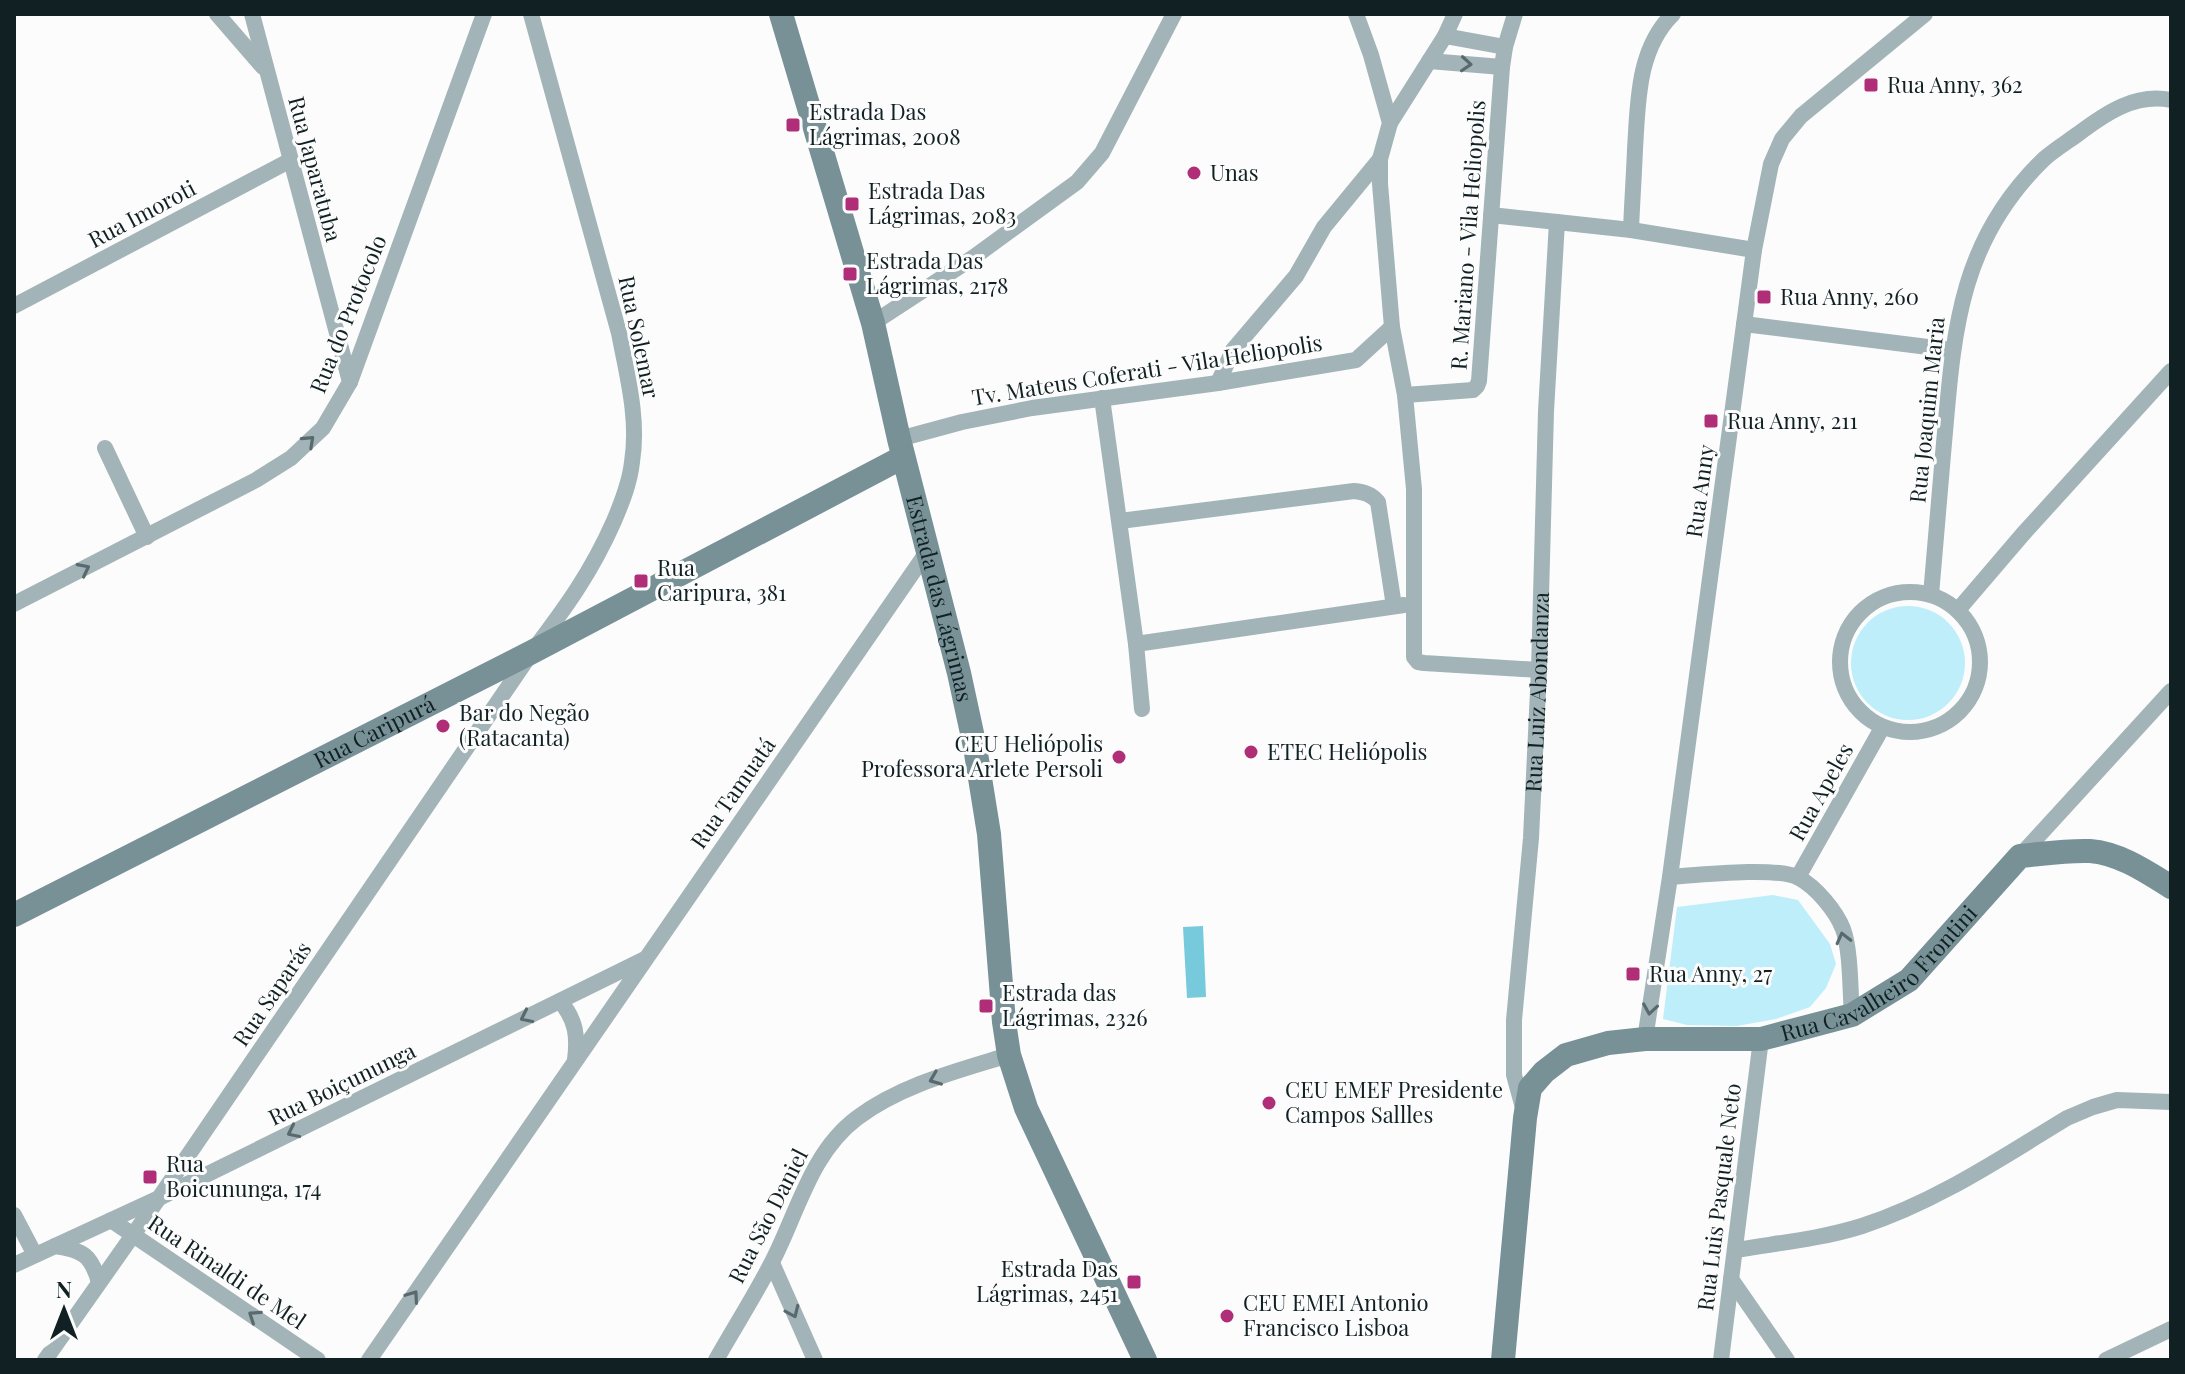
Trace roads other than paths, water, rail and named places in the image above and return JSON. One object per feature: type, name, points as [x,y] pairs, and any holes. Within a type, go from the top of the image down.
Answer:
[{"type":"street","points":[[217,14],[267,71]]},
{"type":"street","name":"Rua Japaratuba","points":[[252,14],[350,382]]},
{"type":"street","name":"Rua do Protocolo","points":[[14,604],[256,480],[291,458],[323,428],[350,382],[484,14]]},
{"type":"street","name":"Rua Solemar","points":[[531,14],[619,333],[634,421],[632,462],[623,500],[599,554],[572,599],[532,652]]},
{"type":"street","name":"Estrada das Lágrimas","points":[[781,14],[873,323],[901,448],[959,673],[989,834],[1009,1055],[1026,1108],[1145,1360]]},
{"type":"street","points":[[873,323],[986,249],[1077,182],[1102,153],[1174,14]]},
{"type":"street","points":[[1356,14],[1390,123]]},
{"type":"street","points":[[1455,14],[1445,36],[1390,123],[1380,159],[1392,327],[1405,395],[1414,489],[1414,657],[1418,662],[1539,670]]},
{"type":"street","name":"R. Mariano - Vila Heliopolis","points":[[1405,395],[1473,390],[1477,386],[1502,67],[1515,14]]},
{"type":"street","points":[[1631,230],[1638,96],[1643,69],[1652,43],[1673,14]]},
{"type":"street","name":"Rua Anny","points":[[1645,1039],[1670,877],[1754,250],[1771,164],[1782,139],[1801,116],[1925,14]]},
{"type":"street","points":[[1445,36],[1505,47]]},
{"type":"street","points":[[1429,61],[1502,67]]},
{"type":"street","name":"Rua Joaquim Maria","points":[[1931,595],[1952,350],[1972,265],[1990,227],[2018,188],[2045,158],[2099,119],[2137,99],[2171,100]]},
{"type":"street","points":[[1218,383],[1233,350],[1296,276],[1324,227],[1380,159]]},
{"type":"street","name":"Rua Imoroti","points":[[14,306],[289,161]]},
{"type":"street","points":[[1491,215],[1631,230],[1754,250]]},
{"type":"street","name":"Rua Luiz Abondanza","points":[[1503,1360],[1525,1118],[1514,1075],[1514,1020],[1531,838],[1546,411],[1557,222]]},
{"type":"street","points":[[1744,324],[1952,350]]},
{"type":"street","name":"Tv. Mateus Coferati - Vila Heliopolis","points":[[901,448],[962,422],[1032,408],[1218,383],[1356,360],[1392,327]]},
{"type":"street","points":[[1958,610],[2171,371]]},
{"type":"street","points":[[1102,398],[1142,709]]},
{"type":"street","points":[[105,448],[147,537]]},
{"type":"street","name":"Rua Caripurá","points":[[14,915],[532,652],[901,448]]},
{"type":"street","points":[[1120,521],[1354,491],[1370,494],[1378,502],[1394,606]]},
{"type":"street","name":"Rua Tamuatá","points":[[369,1360],[929,549]]},
{"type":"street","points":[[1907,592],[1931,595],[1958,610],[1971,627],[1979,648],[1980,669],[1975,691],[1963,709],[1946,723],[1926,731],[1904,733],[1882,728],[1862,715],[1847,696],[1839,674],[1840,650],[1848,627],[1863,609],[1884,597],[1907,592]]},
{"type":"street","points":[[1136,644],[1413,604]]},
{"type":"street","name":"Rua Saparás","points":[[45,1360],[532,652]]},
{"type":"street","name":"Rua Cavalheiro Frontini","points":[[1525,1118],[1530,1088],[1566,1055],[1608,1043],[1645,1039],[1761,1039],[1852,1015],[1909,980],[2171,691]]},
{"type":"street","name":"Rua Apeles","points":[[1798,877],[1882,728]]},
{"type":"street","points":[[2020,856],[2093,851],[2120,859],[2171,887]]},
{"type":"street","points":[[1670,877],[1767,872],[1798,877],[1827,902],[1843,930],[1852,1015]]},
{"type":"street","name":"Rua Boiçununga","points":[[14,1265],[159,1198],[646,958]]},
{"type":"street","points":[[560,1001],[571,1013],[575,1025],[575,1062]]},
{"type":"street","name":"Rua Luis Pasquale Neto","points":[[1721,1360],[1761,1039]]},
{"type":"street","name":"Rua São Daniel","points":[[716,1360],[772,1263],[806,1186],[828,1146],[855,1119],[889,1098],[942,1075],[1009,1055]]},
{"type":"street","points":[[1736,1250],[1860,1226],[1922,1203],[2067,1118],[2093,1107],[2117,1100],[2171,1102]]},
{"type":"street","points":[[14,1215],[35,1255]]},
{"type":"street","name":"Rua Rinaldi de Mel","points":[[111,1220],[318,1360]]},
{"type":"street","points":[[55,1246],[81,1251],[94,1265],[99,1282]]},
{"type":"street","points":[[772,1263],[815,1360]]},
{"type":"street","points":[[1731,1279],[1787,1360]]},
{"type":"street","points":[[2106,1360],[2171,1329]]},
{"type":"place","name":"Rua Anny, 362","points":[[1871,85]]},
{"type":"place","name":"Estrada Das Lágrimas, 2008","points":[[793,125]]},
{"type":"place","name":"Unas","points":[[1194,173]]},
{"type":"place","name":"Estrada Das Lágrimas, 2083","points":[[852,204]]},
{"type":"place","name":"Estrada Das Lágrimas, 2178","points":[[850,274]]},
{"type":"place","name":"Rua Anny, 260","points":[[1764,297]]},
{"type":"place","name":"Rua Anny, 211","points":[[1711,421]]},
{"type":"place","name":"Rua Caripura, 381","points":[[641,581]]},
{"type":"place","name":"Bar do Negão (Ratacanta)","points":[[443,726]]},
{"type":"place","name":"ETEC Heliópolis","points":[[1251,752]]},
{"type":"place","name":"CEU Heliópolis Professora Arlete Persoli","points":[[1119,757]]},
{"type":"place","name":"Rua Anny, 27","points":[[1633,974]]},
{"type":"place","name":"Estrada das Lágrimas, 2326","points":[[986,1006]]},
{"type":"place","name":"CEU EMEF Presidente Campos Sallles","points":[[1269,1103]]},
{"type":"place","name":"Rua Boicununga, 174","points":[[150,1177]]},
{"type":"place","name":"Estrada Das Lágrimas, 2451","points":[[1134,1282]]},
{"type":"place","name":"CEU EMEI Antonio Francisco Lisboa","points":[[1227,1316]]}]
